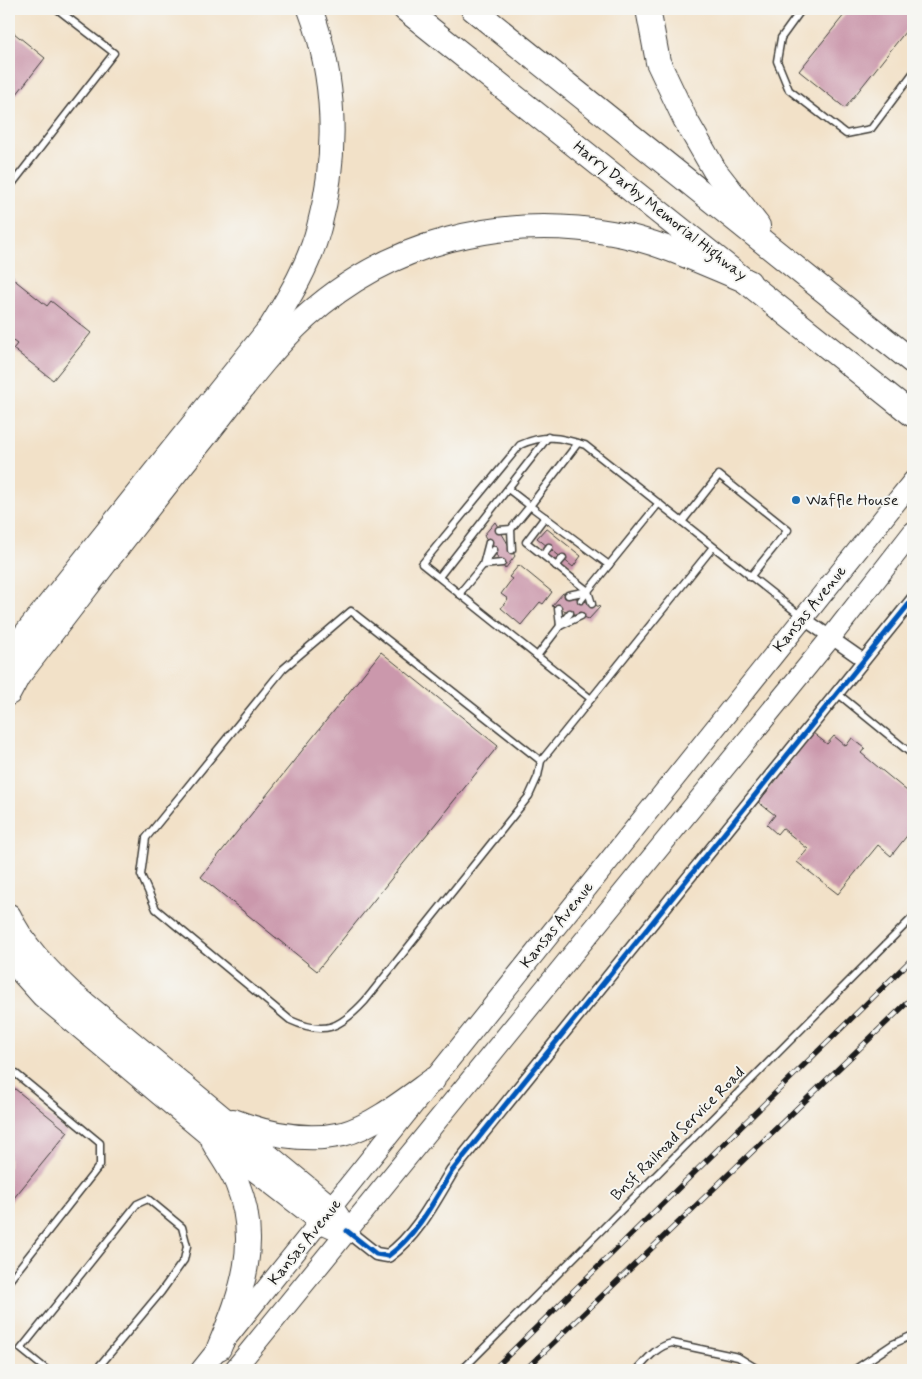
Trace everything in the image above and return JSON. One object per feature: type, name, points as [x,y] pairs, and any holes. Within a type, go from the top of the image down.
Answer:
[{"type":"highway","points":[[9,655],[271,327],[296,286],[319,229],[330,172],[332,109],[318,30],[310,9]]},
{"type":"highway","name":"Harry Darby Memorial Highway","points":[[405,9],[749,282],[913,415]]},
{"type":"highway","points":[[473,9],[913,362]]},
{"type":"highway","points":[[648,9],[658,62],[685,119],[715,171],[786,260]]},
{"type":"highway","points":[[9,693],[18,676],[276,348],[306,317],[338,291],[366,273],[398,256],[438,241],[522,226],[614,233],[665,248],[749,282]]},
{"type":"highway","points":[[9,916],[18,935],[46,969],[214,1125],[247,1214],[250,1250],[238,1304],[219,1348]]},
{"type":"highway","points":[[9,957],[43,995],[214,1125],[347,1231]]},
{"type":"highway","points":[[214,1125],[308,1138],[344,1134],[385,1114],[433,1080]]},
{"type":"main road","name":"Kansas Avenue","points":[[202,1370],[913,481]]},
{"type":"main road","name":"Kansas Avenue","points":[[234,1370],[832,636],[913,532]]},
{"type":"street","points":[[347,1231],[376,1254],[388,1256],[400,1247],[421,1220],[452,1171],[913,599]]},
{"type":"street","points":[[803,618],[832,636],[863,660]]},
{"type":"lane","points":[[9,188],[114,54],[57,9]]},
{"type":"lane","points":[[802,9],[781,38],[777,62],[789,90],[846,134],[871,129],[913,73]]},
{"type":"lane","points":[[438,577],[548,437]]},
{"type":"lane","points":[[590,699],[422,564],[520,445],[536,438],[561,437],[585,445],[803,618]]},
{"type":"lane","points":[[504,538],[578,443]]},
{"type":"lane","points":[[682,522],[718,475],[788,530],[750,577]]},
{"type":"lane","points":[[508,489],[609,565]]},
{"type":"lane","points":[[581,600],[659,504]]},
{"type":"lane","points":[[545,517],[526,542],[588,591],[592,604]]},
{"type":"lane","points":[[500,530],[511,529]]},
{"type":"lane","points":[[511,529],[512,550]]},
{"type":"lane","points":[[557,537],[562,530]]},
{"type":"lane","points":[[571,548],[577,541]]},
{"type":"lane","points":[[483,565],[489,542]]},
{"type":"lane","points":[[543,556],[549,547]]},
{"type":"lane","points":[[541,761],[351,611],[283,669],[146,838],[141,875],[156,909],[290,1020],[309,1028],[327,1029],[341,1023],[365,1001],[529,796],[538,776],[541,761],[712,547]]},
{"type":"lane","points":[[459,594],[494,550]]},
{"type":"lane","points":[[556,566],[563,558]]},
{"type":"lane","points":[[483,565],[502,563]]},
{"type":"lane","points":[[568,595],[588,591]]},
{"type":"lane","points":[[558,608],[560,626]]},
{"type":"lane","points":[[537,656],[570,613]]},
{"type":"lane","points":[[560,626],[581,616]]},
{"type":"lane","points":[[838,693],[913,755]]},
{"type":"lane","name":"Bnsf Railroad Service Road","points":[[462,1370],[913,917]]},
{"type":"lane","points":[[9,1068],[100,1143],[100,1165],[9,1281]]},
{"type":"lane","points":[[47,1370],[21,1349],[138,1204],[148,1199],[182,1227],[187,1246],[184,1260],[155,1300],[96,1370]]},
{"type":"lane","points":[[854,1370],[893,1344],[913,1336]]},
{"type":"lane","points":[[637,1370],[654,1351],[672,1343],[738,1357],[759,1370]]},
{"type":"building","points":[[849,9],[913,9],[913,22],[845,108],[799,71]]},
{"type":"building","points":[[9,29],[45,58],[9,104]]},
{"type":"building","points":[[9,272],[13,276],[12,278],[47,306],[51,301],[91,333],[53,380],[13,349],[17,344],[9,338]]},
{"type":"building","points":[[495,522],[515,556],[505,569],[484,535]]},
{"type":"building","points":[[546,528],[581,556],[573,567],[537,538]]},
{"type":"building","points":[[519,565],[552,592],[543,604],[540,602],[521,625],[501,608],[508,599],[501,594],[512,579],[509,577]]},
{"type":"building","points":[[563,593],[600,607],[589,619],[552,606]]},
{"type":"building","points":[[381,652],[498,746],[317,971],[201,877]]},
{"type":"building","points":[[813,733],[827,744],[834,736],[846,746],[852,738],[865,748],[861,753],[913,796],[913,828],[891,856],[878,845],[838,894],[797,862],[808,849],[782,828],[777,834],[767,825],[775,815],[758,802]]},
{"type":"building","points":[[9,1084],[68,1132],[9,1204]]},
{"type":"railway","points":[[493,1370],[913,958]]},
{"type":"railway","points":[[525,1370],[913,997]]},
{"type":"cycle path","points":[[347,1231],[376,1254],[388,1256],[408,1238],[424,1217],[452,1171],[913,599]]},
{"type":"place","name":"Waffle House","points":[[796,500]]}]
